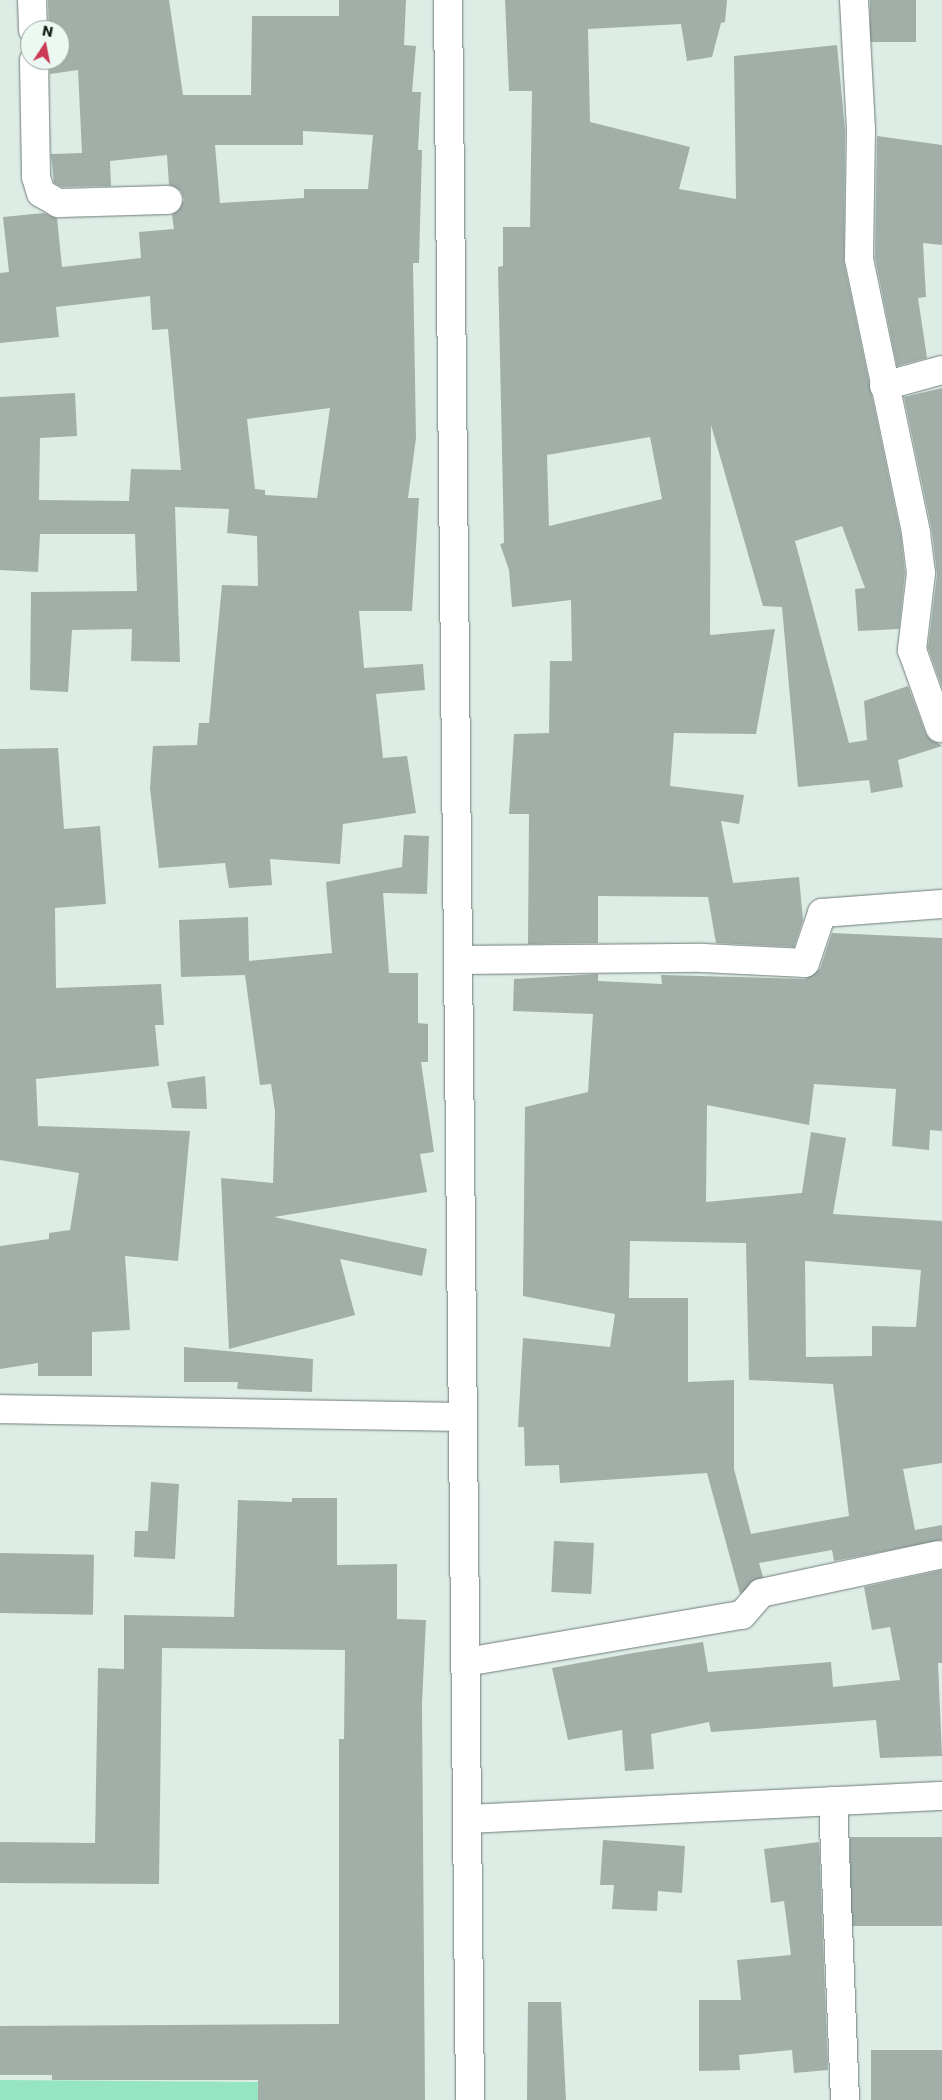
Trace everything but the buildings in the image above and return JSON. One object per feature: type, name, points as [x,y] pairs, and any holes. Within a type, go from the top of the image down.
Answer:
[{"type":"street","points":[[32,0],[33,20]]},
{"type":"street","points":[[448,0],[470,2100]]},
{"type":"street","points":[[854,0],[861,130],[859,259],[921,573],[912,650],[940,728]]},
{"type":"street","points":[[34,70],[36,177],[41,192],[58,203],[168,200]]},
{"type":"street","points":[[884,386],[942,370]]},
{"type":"street","points":[[458,960],[703,958],[805,963],[822,913],[942,904]]},
{"type":"street","points":[[0,1409],[463,1417]]},
{"type":"street","points":[[466,1662],[742,1615],[762,1593],[938,1555]]},
{"type":"street","points":[[467,1819],[942,1796]]},
{"type":"street","points":[[833,1801],[845,2100]]},
{"type":"green space","points":[[0,2080],[391,2083],[377,2100],[0,2100]]}]
